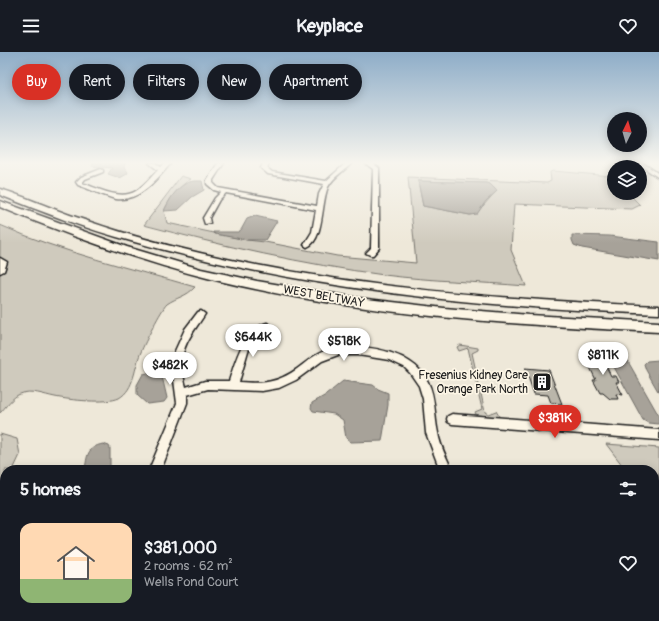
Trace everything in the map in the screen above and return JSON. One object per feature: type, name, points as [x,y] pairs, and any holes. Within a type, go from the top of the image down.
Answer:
[{"type":"highway","name":"WEST BELTWAY","points":[[10,190],[62,216],[133,239],[270,272],[399,292],[477,300],[560,306],[659,310]]},
{"type":"highway","points":[[13,190],[127,228],[204,248],[294,267],[398,283],[483,292],[659,302]]},
{"type":"highway","name":"WEST BELTWAY","points":[[0,204],[85,237],[200,272],[291,291],[396,308],[544,322],[659,327]]},
{"type":"highway","points":[[0,213],[83,243],[147,262],[200,272]]},
{"type":"street","points":[[96,190],[117,197],[126,197],[136,194],[140,190]]},
{"type":"street","points":[[216,190],[320,208]]},
{"type":"street","points":[[307,245],[314,238],[324,190]]},
{"type":"street","points":[[370,253],[375,248],[376,190]]},
{"type":"street","points":[[207,223],[206,218],[216,199],[224,192]]},
{"type":"street","points":[[0,260],[3,262],[0,271]]},
{"type":"street","points":[[157,465],[182,403],[183,392],[177,366],[178,358],[189,330],[201,314]]},
{"type":"street","points":[[233,385],[244,350],[252,338],[267,326]]},
{"type":"street","points":[[183,392],[205,385],[259,387],[278,384],[295,376],[315,360],[333,352],[353,350],[395,358],[414,370],[425,385],[428,395],[432,434],[444,465]]},
{"type":"street","points":[[452,419],[659,435]]},
{"type":"shaded area","points":[[171,190],[179,190],[172,197],[164,211],[167,223],[247,240],[337,256],[416,263],[409,190],[420,190],[423,206],[470,215],[483,206],[496,190],[607,190],[607,200],[635,200],[640,205],[632,209],[514,204],[511,250],[526,286],[419,279],[354,271],[263,254],[144,225]]},
{"type":"shaded area","points":[[178,190],[204,190],[192,197],[178,210],[164,211],[172,196]]},
{"type":"shaded area","points":[[420,190],[496,190],[497,191],[486,201],[477,214],[470,215],[423,206]]},
{"type":"shaded area","points":[[255,216],[277,221],[265,240],[247,240],[215,234],[213,232],[238,232],[241,230],[247,219]]},
{"type":"shaded area","points":[[0,225],[72,252],[195,287],[188,293],[167,304],[153,326],[139,358],[128,389],[119,398],[106,401],[88,401],[29,392],[20,394],[14,398],[0,413]]},
{"type":"shaded area","points":[[572,235],[610,236],[659,242],[659,261],[582,248],[574,245]]},
{"type":"shaded area","points":[[460,345],[478,348],[478,350],[472,353],[485,412],[488,414],[496,411],[499,416],[497,418],[477,416],[475,412],[482,409],[468,348],[459,351],[457,347]]},
{"type":"shaded area","points":[[611,352],[622,352],[626,355],[626,358],[659,416],[659,424],[648,423],[643,420],[607,354]]},
{"type":"shaded area","points":[[659,360],[659,393],[644,364],[647,361]]},
{"type":"shaded area","points":[[159,371],[161,372],[167,398],[164,402],[147,404],[137,395],[137,385],[143,374]]},
{"type":"shaded area","points":[[343,381],[373,385],[388,393],[388,405],[382,441],[351,442],[346,438],[343,420],[334,414],[313,411],[311,408],[312,403],[326,395]]},
{"type":"shaded area","points":[[0,434],[17,439],[20,455],[15,465],[0,465]]},
{"type":"shaded area","points":[[103,444],[109,446],[110,465],[86,465],[87,456],[94,447]]},
{"type":"shaded area","points":[[606,444],[659,448],[659,465],[622,465]]},
{"type":"building","points":[[582,351],[599,352],[611,376],[616,376],[619,382],[616,382],[623,395],[616,394],[618,399],[610,399],[603,393],[600,393],[593,380],[596,380]]},
{"type":"building","name":"Fresenius Kidney Care Orange Park North","points":[[525,368],[549,370],[562,404],[551,403],[548,395],[534,394]]},
{"type":"place","name":"Fresenius Kidney Care Orange Park North","points":[[542,382]]}]
